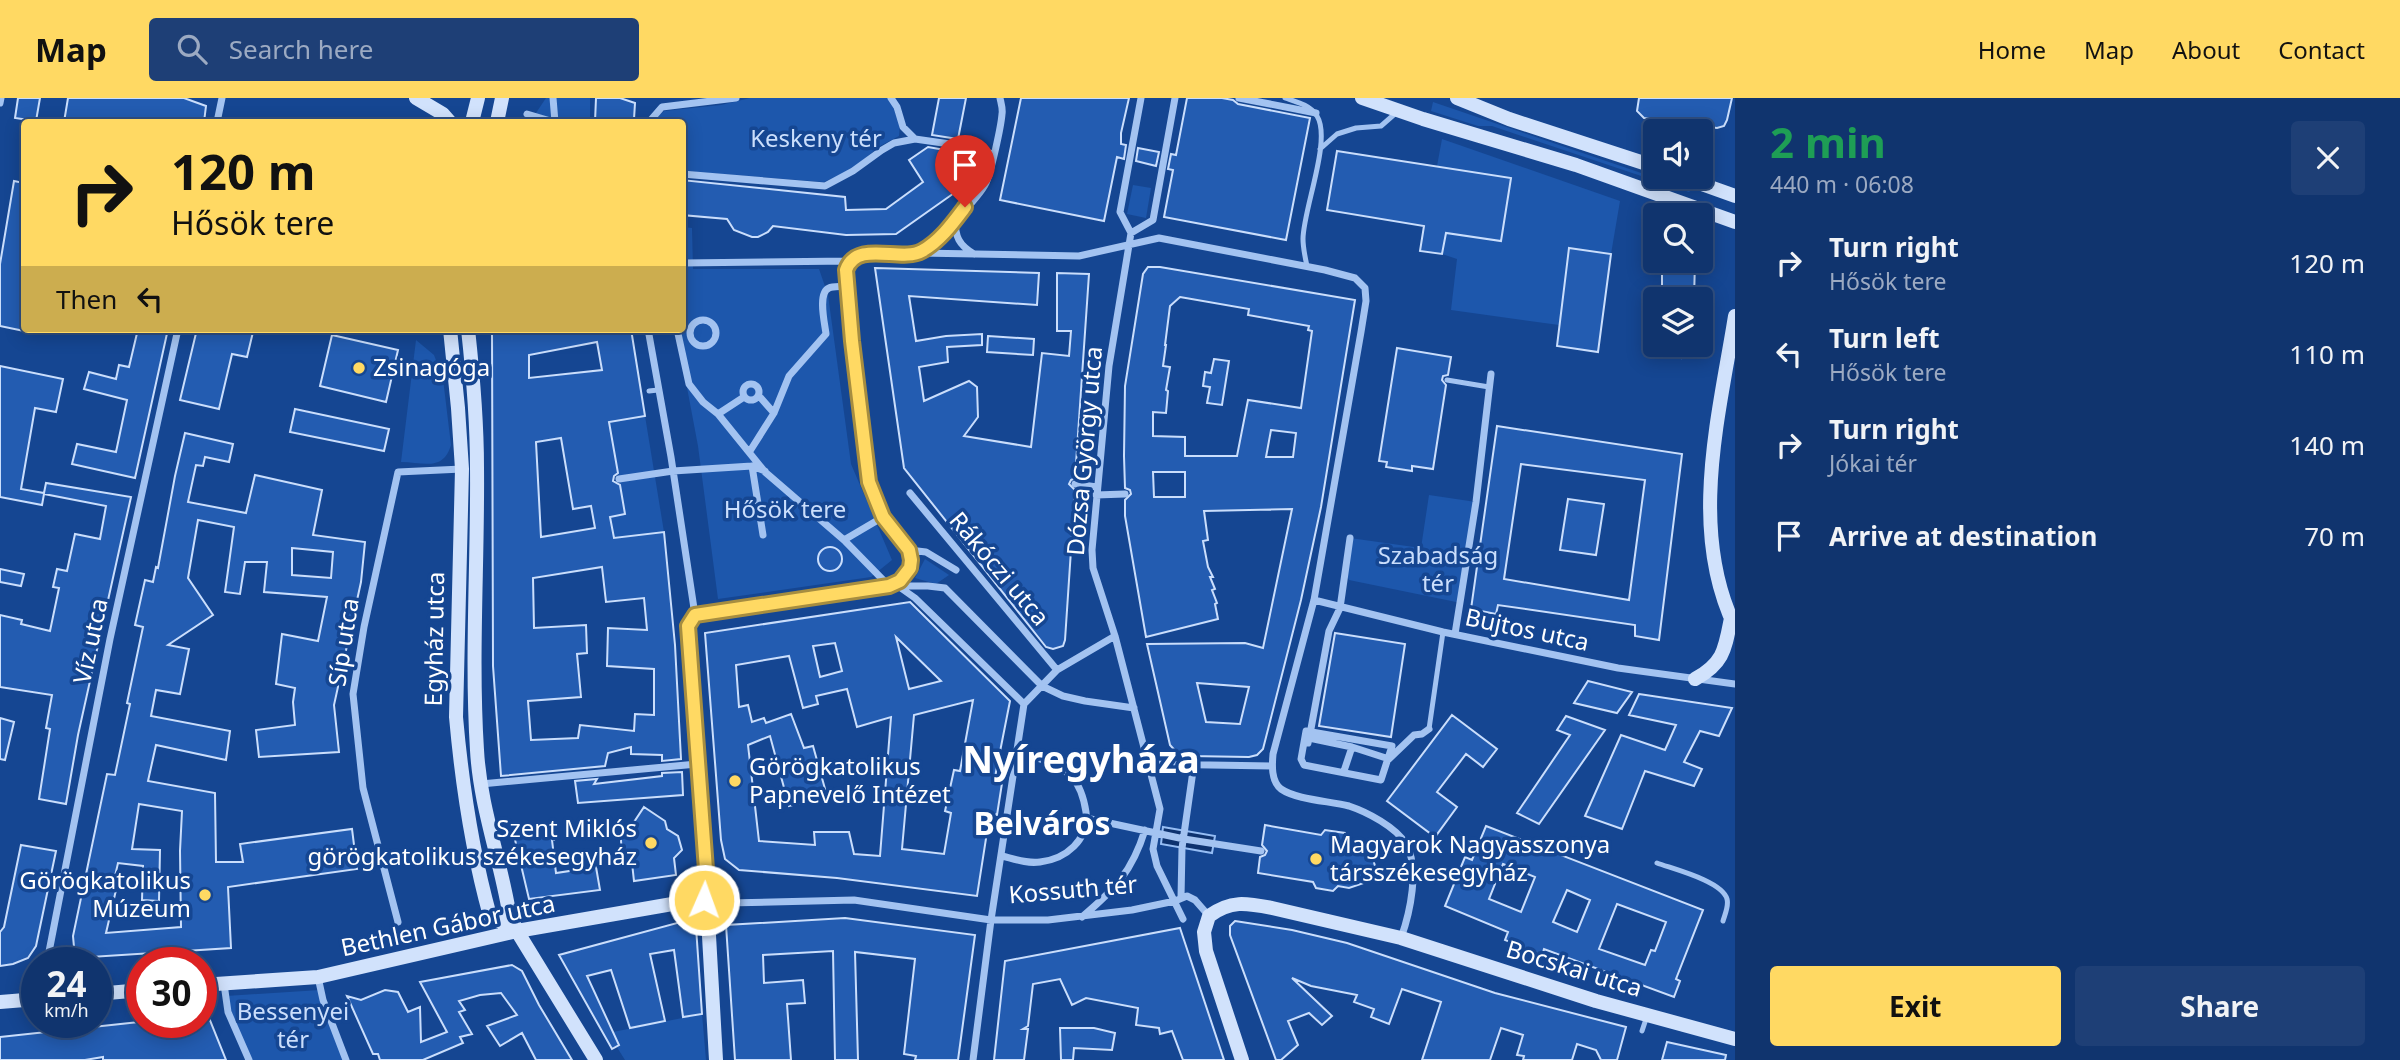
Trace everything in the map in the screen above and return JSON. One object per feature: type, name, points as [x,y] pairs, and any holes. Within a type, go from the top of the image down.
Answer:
[{"type":"street","points":[[218,119],[222,98]]},
{"type":"street","points":[[416,98],[447,119]]},
{"type":"street","points":[[473,119],[478,98]]},
{"type":"street","points":[[498,119],[502,98]]},
{"type":"street","points":[[553,98],[554,119]]},
{"type":"street","points":[[652,119],[662,107],[736,98]]},
{"type":"street","points":[[891,98],[897,107],[903,127],[915,139]]},
{"type":"street","points":[[919,253],[940,237],[979,195],[986,182],[1003,113],[1000,98]]},
{"type":"street","name":"Dózsa György utca","points":[[1141,98],[1120,212],[1130,233],[1109,366],[1092,550],[1093,568],[1115,636],[1145,752]]},
{"type":"street","points":[[1130,233],[1153,219],[1175,98]]},
{"type":"street","points":[[1240,98],[1316,113]]},
{"type":"street","points":[[1362,98],[1576,165],[1735,222]]},
{"type":"street","points":[[1457,98],[1509,119],[1643,163]]},
{"type":"street","points":[[527,114],[544,119]]},
{"type":"street","points":[[686,174],[825,186],[894,143],[915,139],[993,154]]},
{"type":"street","points":[[1713,188],[1735,196]]},
{"type":"street","points":[[955,219],[955,233],[961,246],[975,254]]},
{"type":"street","points":[[893,586],[910,568],[909,550],[883,517],[869,482],[865,462],[846,286],[846,270],[849,261],[854,257],[865,254],[919,253],[1079,256],[1159,239],[1325,270],[1356,278],[1365,288],[1366,301],[1314,600],[1272,766],[1274,778],[1281,788],[1302,796],[1349,806],[1375,816],[1405,842],[1412,859],[1408,920],[1401,938],[1252,904],[1230,904],[1209,916],[1203,932],[1206,951],[1242,1060]]},
{"type":"street","points":[[686,263],[849,261]]},
{"type":"street","points":[[750,451],[774,413],[789,376],[827,334],[822,298],[824,292],[828,288],[846,286]]},
{"type":"street","points":[[1695,679],[1712,670],[1722,656],[1733,622],[1717,575],[1710,523],[1711,482],[1718,419],[1735,316]]},
{"type":"street","name":"Víz utca","points":[[50,947],[110,639],[177,333]]},
{"type":"street","name":"Egyház utca","points":[[450,333],[461,468],[456,717],[460,754],[469,822],[490,916],[517,931]]},
{"type":"street","name":"Egyház utca","points":[[468,333],[477,466],[477,751],[481,784],[509,912],[517,931],[595,1059]]},
{"type":"street","points":[[648,333],[653,391],[673,471],[695,615],[688,626],[707,883],[705,912],[716,1060]]},
{"type":"street","points":[[690,336],[678,333],[689,384],[750,451],[765,472],[893,586],[915,598],[1024,704],[1057,670],[1115,636]]},
{"type":"street","points":[[1455,634],[1476,502],[1490,374]]},
{"type":"street","points":[[744,397],[744,388],[751,384],[758,387],[759,396],[774,413]]},
{"type":"street","points":[[744,397],[753,401],[759,396]]},
{"type":"street","points":[[718,414],[744,397]]},
{"type":"street","points":[[752,466],[763,535]]},
{"type":"street","points":[[619,479],[673,471],[752,466],[765,472]]},
{"type":"street","name":"Síp utca","points":[[398,922],[363,788],[353,694],[364,627],[398,471],[461,468]]},
{"type":"street","points":[[1075,484],[1097,491],[1125,494]]},
{"type":"street","name":"Rákóczi utca","points":[[910,493],[1057,670]]},
{"type":"street","points":[[844,540],[883,517]]},
{"type":"street","points":[[1310,735],[1329,631],[1339,608],[1350,538]]},
{"type":"street","points":[[909,550],[926,552],[956,570]]},
{"type":"street","points":[[695,615],[893,586],[945,588],[1042,686],[1063,696],[1134,708]]},
{"type":"street","name":"Bujtos utca","points":[[1314,600],[1443,632],[1618,668],[1735,684]]},
{"type":"street","name":"Kossuth tér","points":[[1024,704],[991,920],[1081,917],[1178,900],[1157,866],[1153,849],[1160,808],[1145,752]]},
{"type":"street","points":[[1389,760],[1414,735],[1429,729]]},
{"type":"street","points":[[1310,735],[1392,746],[1389,760],[1381,780],[1304,765],[1301,760],[1306,731],[1310,735],[1389,760]]},
{"type":"street","points":[[1344,771],[1353,747]]},
{"type":"street","points":[[1002,856],[1030,863],[1066,854],[1082,839],[1087,818],[1083,794],[1072,778],[1051,762],[1017,752]]},
{"type":"street","points":[[481,784],[697,764]]},
{"type":"street","points":[[1149,764],[1272,766]]},
{"type":"street","points":[[1183,919],[1178,900],[1194,764]]},
{"type":"street","points":[[1087,818],[1184,839],[1261,851]]},
{"type":"street","points":[[1081,917],[1113,891],[1138,852],[1145,830]]},
{"type":"street","points":[[705,912],[726,911],[727,903],[726,891],[707,883]]},
{"type":"street","points":[[1178,900],[1187,896],[1195,900],[1209,916]]},
{"type":"street","points":[[727,903],[854,900],[991,920],[973,1060]]},
{"type":"street","name":"Bethlen Gábor utca","points":[[217,984],[318,976],[517,931],[678,903],[705,912]]},
{"type":"street","name":"Bocskai utca","points":[[1401,938],[1647,1016],[1735,1039]]},
{"type":"street","points":[[318,976],[323,1000],[346,1060]]},
{"type":"street","points":[[224,983],[228,1012],[249,1060]]},
{"type":"street","points":[[0,1002],[21,1000]]},
{"type":"lane","points":[[1285,98],[1303,103],[1316,113],[1320,120],[1321,149],[1303,238],[1307,266]]},
{"type":"lane","points":[[1321,149],[1337,134],[1356,128],[1381,126],[1399,111]]},
{"type":"lane","points":[[1447,380],[1489,387]]},
{"type":"lane","points":[[1429,729],[1443,632]]},
{"type":"lane","points":[[1657,863],[1720,887],[1727,899],[1723,921]]},
{"type":"lane","points":[[1642,1031],[1647,1016]]},
{"type":"green space","points":[[546,98],[590,98],[590,119],[533,119]]},
{"type":"green space","name":"Keskeny tér","points":[[750,98],[888,98],[898,116],[899,136],[880,146],[852,169],[824,182],[686,171],[686,119],[655,119],[664,111],[721,105]]},
{"type":"green space","points":[[1433,102],[1643,174],[1643,177],[1492,126],[1478,126],[1431,111]]},
{"type":"green space","points":[[1442,139],[1620,201],[1611,254],[1569,249],[1559,325],[1451,310],[1457,259],[1442,254],[1446,233],[1501,241],[1511,179],[1437,166]]},
{"type":"green space","points":[[1133,185],[1151,188],[1146,218],[1127,214]]},
{"type":"green space","name":"Hősök tere","points":[[686,227],[692,228],[693,269],[819,269],[828,295],[851,464],[892,560],[871,577],[718,599],[698,446],[677,333],[686,333]]},
{"type":"green space","points":[[416,340],[434,355],[443,379],[451,445],[443,459],[431,464],[401,462]]},
{"type":"green space","points":[[645,416],[664,532],[614,538],[610,517],[625,513],[612,440],[595,424]]},
{"type":"green space","name":"Szabadság tér","points":[[1429,495],[1476,502],[1461,603],[1349,580],[1345,572],[1350,538],[1421,548]]},
{"type":"green space","points":[[925,559],[949,575],[936,584],[915,578]]},
{"type":"green space","name":"Bessenyei tér","points":[[320,990],[346,1060],[249,1060],[226,996]]},
{"type":"green space","points":[[702,1014],[706,1060],[625,1060],[608,1033]]},
{"type":"shaded area","points":[[1163,827],[1215,836],[1212,853],[1161,844]]},
{"type":"building","points":[[18,98],[40,98],[36,119],[15,118]]},
{"type":"building","points":[[68,98],[184,98],[206,106],[204,119],[64,119]]},
{"type":"building","points":[[596,98],[620,98],[635,103],[634,119],[595,119]]},
{"type":"building","points":[[939,98],[966,98],[958,139],[932,135]]},
{"type":"building","points":[[1021,98],[1129,98],[1121,133],[1121,144],[1126,145],[1124,159],[1117,157],[1104,221],[1000,200]]},
{"type":"building","points":[[1187,98],[1222,98],[1238,104],[1310,118],[1286,240],[1164,217],[1173,170],[1168,169],[1171,154],[1176,155]]},
{"type":"building","points":[[1639,98],[1732,98],[1724,126],[1717,128],[1713,127],[1713,119],[1651,119],[1644,118],[1637,111]]},
{"type":"building","points":[[928,147],[967,154],[978,163],[974,179],[896,234],[846,235],[773,226],[768,232],[752,237],[734,230],[727,219],[686,215],[686,180],[845,197],[846,210],[886,209],[923,182],[909,160]]},
{"type":"building","points":[[1138,148],[1159,152],[1156,166],[1136,161]]},
{"type":"building","points":[[1337,151],[1511,178],[1501,241],[1446,233],[1442,254],[1420,251],[1424,226],[1327,210]]},
{"type":"building","points":[[14,181],[21,182],[21,330],[0,326],[0,264]]},
{"type":"building","points":[[1569,248],[1611,254],[1598,352],[1557,346]]},
{"type":"building","points":[[1148,267],[1160,267],[1355,300],[1321,507],[1301,600],[1263,749],[1257,755],[1249,757],[1178,754],[1170,745],[1147,644],[1245,643],[1263,648],[1292,509],[1204,511],[1208,540],[1203,541],[1208,567],[1213,577],[1210,577],[1215,589],[1212,590],[1217,603],[1218,619],[1146,637],[1125,516],[1125,500],[1131,494],[1130,490],[1125,488],[1124,456],[1125,386],[1143,274]],"holes":[[[1180,297],[1249,309],[1248,315],[1309,326],[1308,330],[1312,331],[1301,408],[1248,400],[1237,456],[1185,456],[1185,437],[1153,436],[1153,412],[1166,413],[1170,367],[1163,366],[1170,306]],[[1271,430],[1296,433],[1293,457],[1266,457]],[[1153,472],[1185,472],[1185,497],[1154,497]],[[1197,683],[1249,687],[1240,724],[1206,722]]]},
{"type":"building","points":[[875,268],[1039,273],[1037,305],[909,296],[916,341],[982,334],[982,345],[947,347],[948,362],[919,367],[924,401],[969,381],[977,387],[978,417],[964,436],[1031,447],[1042,353],[1069,356],[1071,331],[1057,331],[1057,273],[1089,274],[1075,478],[1069,484],[1075,490],[1063,646],[1053,649],[1046,647],[904,468]]},
{"type":"building","points":[[1662,273],[1695,273],[1694,287],[1662,287]]},
{"type":"building","points":[[137,333],[167,333],[135,478],[72,464],[77,444],[116,452],[127,400],[84,389],[89,372],[116,379],[119,365],[129,367]]},
{"type":"building","points":[[196,333],[253,333],[247,357],[232,354],[219,409],[180,400]]},
{"type":"building","points":[[492,333],[632,333],[645,416],[609,422],[618,473],[613,481],[620,485],[625,514],[610,517],[614,538],[664,532],[675,645],[681,759],[662,761],[662,755],[631,754],[631,747],[608,753],[605,766],[501,776],[493,666]],"holes":[[[597,342],[602,370],[529,378],[529,355]],[[561,438],[573,509],[591,506],[595,528],[541,537],[536,442]],[[602,567],[606,602],[644,598],[647,630],[608,628],[607,666],[654,669],[654,715],[635,714],[634,731],[580,725],[578,738],[531,740],[528,701],[581,697],[577,654],[587,653],[586,625],[534,628],[533,578]]]},
{"type":"building","name":"Zsinagóga","points":[[332,335],[398,350],[386,402],[320,386]]},
{"type":"building","points":[[988,336],[1034,339],[1033,355],[987,352]]},
{"type":"building","points":[[1397,348],[1451,357],[1448,375],[1443,376],[1442,380],[1446,385],[1433,469],[1412,466],[1412,471],[1386,467],[1387,462],[1379,461]]},
{"type":"building","points":[[1214,359],[1229,361],[1222,405],[1207,403],[1210,387],[1203,386],[1205,372],[1211,373]]},
{"type":"building","points":[[0,366],[63,379],[56,412],[35,408],[21,489],[44,493],[46,483],[131,497],[78,735],[66,804],[39,799],[50,729],[46,728],[52,695],[0,687],[0,615],[22,620],[21,624],[50,631],[59,588],[53,587],[57,569],[67,571],[75,534],[100,539],[106,506],[44,494],[42,505],[0,497]]},
{"type":"building","points":[[295,409],[389,429],[384,451],[290,432]]},
{"type":"building","points":[[1497,426],[1682,454],[1659,640],[1635,636],[1635,625],[1498,605],[1496,614],[1471,609]],"holes":[[[1521,464],[1645,480],[1629,600],[1504,579]]]},
{"type":"building","points":[[185,433],[233,444],[229,462],[205,457],[203,466],[196,465],[188,502],[246,513],[255,475],[322,490],[313,535],[365,542],[361,582],[334,705],[339,752],[259,757],[256,730],[295,725],[295,688],[276,684],[282,634],[318,641],[327,597],[264,592],[267,562],[245,562],[240,594],[225,592],[234,527],[198,520],[188,578],[213,615],[168,645],[189,649],[180,694],[156,690],[151,716],[230,731],[226,760],[156,745],[148,781],[215,793],[216,862],[243,862],[240,844],[352,829],[357,869],[228,887],[231,948],[126,947],[126,955],[112,956],[112,947],[74,947],[73,936],[107,774],[115,775],[130,704],[127,703],[143,627],[135,625],[145,580],[153,582],[156,567],[158,568]],"holes":[[[292,548],[333,552],[331,578],[292,575]],[[139,804],[182,811],[181,927],[106,933],[116,890],[112,889],[118,863],[143,866],[142,900],[159,901],[160,850],[132,849]]]},
{"type":"building","points":[[1568,499],[1604,504],[1596,555],[1560,550]]},
{"type":"building","points":[[830,547],[839,550],[842,559],[839,568],[830,571],[821,568],[818,559],[821,550]]},
{"type":"building","points":[[0,569],[24,574],[21,586],[0,582]]},
{"type":"building","points":[[910,602],[1010,701],[995,777],[1003,777],[997,815],[990,813],[977,896],[837,878],[739,870],[725,859],[721,840],[705,633]],"holes":[[[896,637],[941,681],[909,689]],[[835,643],[842,671],[820,677],[813,646]],[[789,656],[803,708],[818,704],[816,696],[847,689],[857,727],[891,717],[880,856],[854,854],[849,832],[814,832],[815,845],[759,841],[748,745],[770,736],[789,806],[827,796],[813,746],[804,748],[791,714],[766,723],[764,718],[752,722],[748,705],[739,707],[736,665]],[[973,700],[960,771],[954,770],[945,811],[951,813],[944,854],[902,849],[914,715]]]},
{"type":"building","points":[[1335,633],[1405,644],[1391,737],[1319,726]]},
{"type":"building","points":[[1588,681],[1632,692],[1617,713],[1574,703]]},
{"type":"building","points":[[1639,694],[1732,708],[1719,736],[1700,731],[1684,762],[1702,769],[1694,786],[1645,771],[1622,829],[1585,816],[1621,735],[1665,750],[1676,725],[1629,715]]},
{"type":"building","points":[[1452,715],[1497,749],[1483,767],[1466,754],[1437,792],[1457,807],[1435,837],[1387,801]]},
{"type":"building","points":[[1566,716],[1605,730],[1539,824],[1517,813],[1570,735],[1557,730]]},
{"type":"building","points":[[0,718],[14,722],[5,760],[0,759]]},
{"type":"building","points":[[682,772],[683,795],[578,803],[575,781],[597,779],[594,784]]},
{"type":"building","name":"Szent Miklós görögkatolikus székesegyház","points":[[644,807],[665,821],[667,829],[678,836],[682,850],[674,858],[676,875],[634,881],[632,863],[622,855],[620,826],[632,825]]},
{"type":"building","points":[[552,824],[556,873],[596,867],[600,890],[529,899],[512,827]]},
{"type":"building","name":"Magyarok Nagyasszonya társszékesegyház","points":[[1265,825],[1321,835],[1325,830],[1345,833],[1347,840],[1358,842],[1371,852],[1374,872],[1364,883],[1349,888],[1338,886],[1333,891],[1316,888],[1313,882],[1258,873],[1260,857],[1267,851],[1262,845]]},
{"type":"building","points":[[1486,826],[1703,910],[1676,979],[1680,981],[1674,997],[1544,949],[1542,955],[1505,940],[1508,932],[1445,906],[1465,857],[1472,860]],"holes":[[[1503,864],[1535,877],[1521,912],[1489,899]],[[1567,890],[1590,900],[1577,932],[1553,922]],[[1617,904],[1666,922],[1655,951],[1651,950],[1645,965],[1599,949]]]},
{"type":"building","points":[[21,845],[56,851],[36,946],[21,947],[21,961],[0,966],[0,932],[4,927]]},
{"type":"building","points":[[845,918],[975,935],[958,1060],[915,1060],[916,1056],[904,1054],[915,959],[855,952],[858,1060],[835,1060],[833,951],[763,955],[764,983],[803,980],[805,1003],[787,1004],[791,1060],[735,1060],[726,925]]},
{"type":"building","points":[[688,920],[696,927],[702,1014],[683,1017],[674,950],[650,954],[665,1021],[630,1028],[611,970],[587,976],[619,1045],[612,1049],[559,955]]},
{"type":"building","points":[[1235,921],[1292,930],[1347,943],[1495,993],[1626,1027],[1617,1060],[1601,1060],[1596,1050],[1577,1044],[1572,1060],[1523,1060],[1524,1056],[1517,1055],[1523,1035],[1501,1028],[1490,1060],[1422,1060],[1441,1002],[1402,989],[1389,1024],[1371,1017],[1374,1009],[1354,1002],[1357,995],[1311,986],[1292,978],[1332,1016],[1322,1025],[1309,1013],[1288,1021],[1298,1045],[1281,1060],[1276,1060],[1230,935],[1230,926]]},
{"type":"building","points":[[1180,928],[1224,1060],[1183,1060],[1172,1031],[1160,1034],[1159,1028],[1136,1025],[1138,1008],[1086,998],[1072,1005],[1060,979],[1033,984],[1028,1026],[1023,1029],[1028,1029],[1024,1060],[994,1060],[1005,961]]},
{"type":"building","points":[[512,965],[522,971],[572,1060],[536,1060],[522,1033],[500,1046],[487,1026],[517,1015],[501,993],[459,1001],[465,1010],[459,1012],[472,1034],[460,1037],[463,1043],[423,1060],[380,1060],[378,1054],[373,1054],[347,996],[361,1000],[385,990],[398,992],[408,1012],[420,1007],[421,1042],[447,1032],[420,982]]},
{"type":"building","points":[[126,1023],[126,1038],[217,1038],[226,1060],[103,1060],[103,1057],[85,1060],[0,1060],[0,1037],[21,1035],[21,1038],[112,1038],[112,1025]]},
{"type":"building","points":[[1060,1028],[1094,1028],[1115,1033],[1112,1050],[1074,1048],[1073,1060],[1061,1060]]},
{"type":"building","points":[[1667,1042],[1726,1055],[1725,1060],[1662,1060]]},
{"type":"place","name":"Zsinagóga","points":[[359,368]]},
{"type":"place","name":"Görögkatolikus Papnevelő Intézet","points":[[735,781]]},
{"type":"place","name":"Szent Miklós görögkatolikus székesegyház","points":[[651,843]]},
{"type":"place","name":"Magyarok Nagyasszonya társszékesegyház","points":[[1316,859]]},
{"type":"place","name":"Görögkatolikus Múzeum","points":[[205,895]]},
{"type":"district","name":"Nyíregyháza","points":[[1081,760]]},
{"type":"district","name":"Belváros","points":[[1042,824]]},
{"type":"route","points":[[704,900],[707,883],[688,626],[695,615],[889,586],[900,581],[910,568],[909,550],[883,517],[869,482],[846,293],[846,270],[849,261],[865,254],[919,253],[940,237],[965,207]]}]
